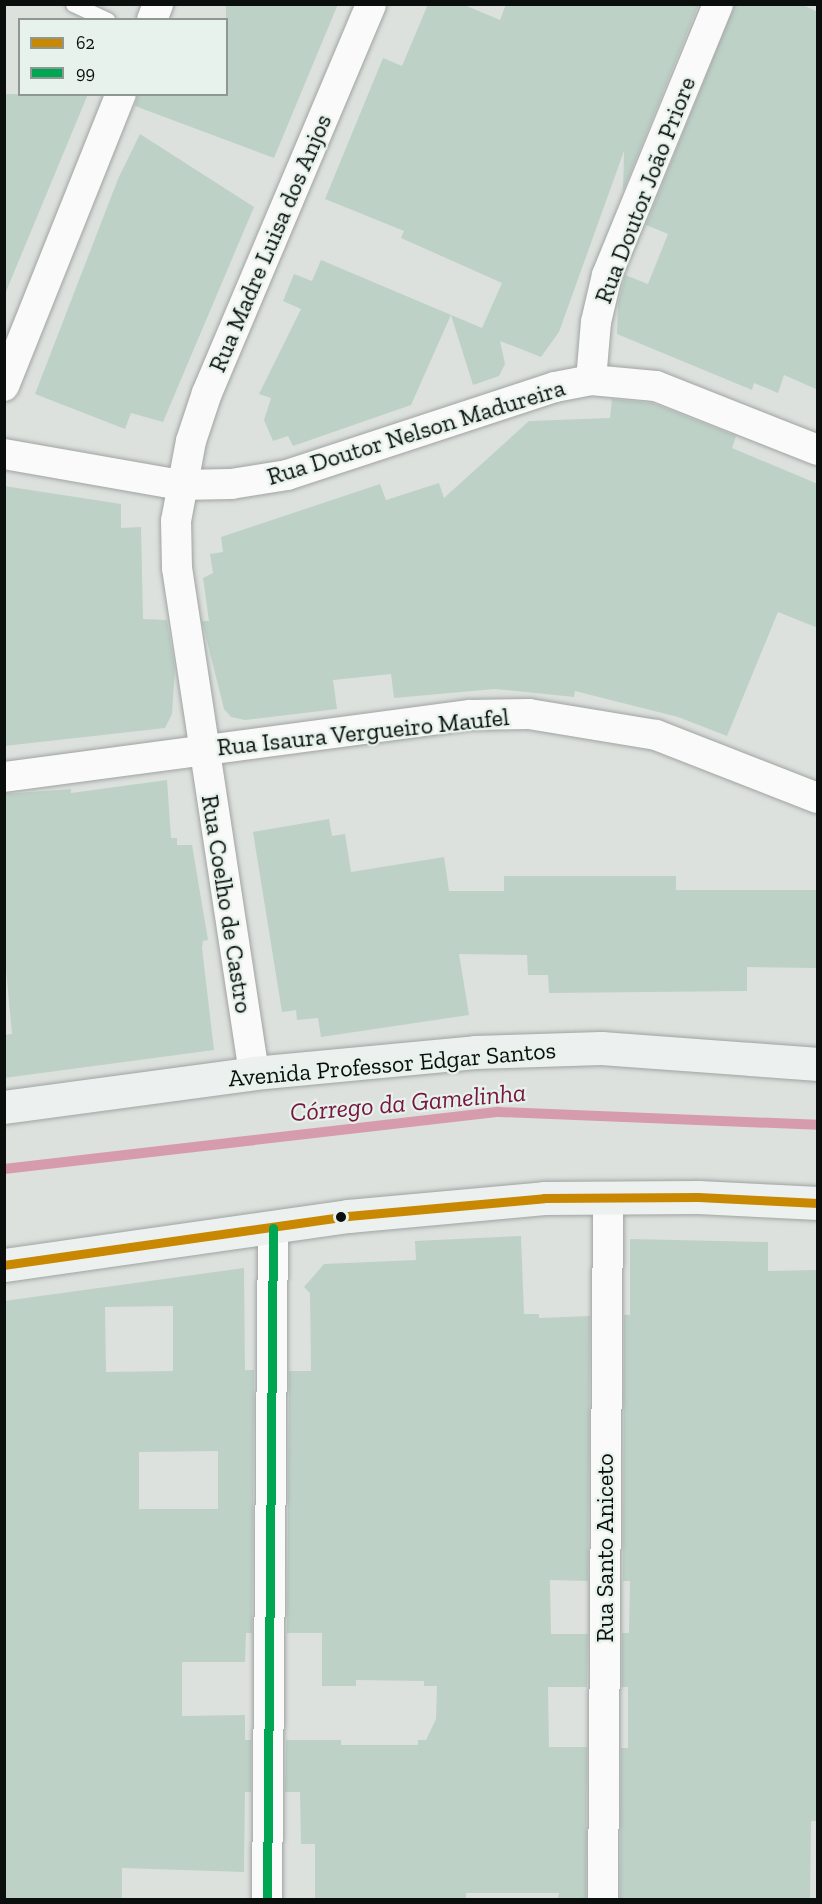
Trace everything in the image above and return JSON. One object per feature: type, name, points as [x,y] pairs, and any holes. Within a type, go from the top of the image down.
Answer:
[{"type":"main road","name":"Avenida Professor Edgar Santos","points":[[4,1107],[254,1073],[475,1052],[601,1048],[818,1064]]},
{"type":"main road","points":[[4,1265],[452,1206],[608,1197],[818,1203]]},
{"type":"street","name":"Rua Madre Luisa dos Anjos","points":[[180,485],[207,393],[371,4]]},
{"type":"street","name":"Rua Doutor João Priore","points":[[591,380],[596,322],[607,275],[718,4]]},
{"type":"street","points":[[4,386],[120,96]]},
{"type":"street","name":"Rua Doutor Nelson Madureira","points":[[4,454],[180,485],[231,484],[287,476],[555,387],[591,380],[656,386],[818,450]]},
{"type":"street","name":"Rua Coelho de Castro","points":[[180,485],[176,520],[177,568],[254,1073]]},
{"type":"street","name":"Rua Isaura Vergueiro Maufel","points":[[4,777],[470,715],[529,714],[656,735],[818,798]]},
{"type":"street","name":"Rua Santo Aniceto","points":[[603,1899],[608,1197]]},
{"type":"street","points":[[267,1899],[273,1228]]},
{"type":"lane","points":[[73,4],[104,18]]},
{"type":"building","points":[[226,4],[338,4],[274,158],[135,106],[138,96],[228,96],[228,18],[226,18]]},
{"type":"building","points":[[428,4],[462,4],[500,20],[506,4],[699,4],[623,191],[624,151],[559,332],[541,357],[500,341],[505,364],[499,376],[473,385],[451,315],[411,405],[293,446],[288,436],[273,441],[264,420],[271,398],[259,394],[301,309],[283,301],[294,274],[312,281],[321,260],[482,328],[502,283],[401,238],[404,231],[325,199],[383,58],[402,66]]},
{"type":"building","points":[[735,4],[801,4],[818,12],[818,390],[784,375],[778,393],[754,383],[752,390],[617,334],[618,304],[625,275],[648,284],[668,234],[646,225]]},
{"type":"building","points":[[4,94],[87,96],[5,294]]},
{"type":"building","points":[[140,134],[254,207],[163,422],[131,413],[125,429],[35,394],[118,179]]},
{"type":"building","points":[[612,399],[652,403],[736,436],[732,448],[818,484],[818,628],[778,612],[727,736],[678,717],[575,691],[574,697],[495,689],[394,698],[391,674],[333,680],[337,709],[245,720],[231,717],[224,709],[202,621],[209,621],[203,578],[213,573],[210,554],[223,552],[221,537],[380,484],[386,500],[439,483],[444,498],[529,421],[610,418]]},
{"type":"building","points":[[4,486],[121,504],[121,528],[141,527],[143,619],[167,620],[175,669],[172,714],[165,728],[4,746]]},
{"type":"building","points":[[167,780],[171,838],[177,838],[177,845],[192,845],[208,940],[203,941],[202,948],[214,1050],[4,1078],[4,1035],[12,1034],[4,948],[4,794],[71,789],[71,793]]},
{"type":"building","points":[[329,819],[332,836],[345,834],[351,872],[444,857],[449,891],[504,891],[504,876],[676,876],[676,890],[818,890],[818,968],[747,967],[747,991],[549,993],[548,975],[528,975],[527,955],[459,954],[469,1015],[321,1037],[318,1018],[297,1020],[296,1010],[282,1012],[253,832]]},
{"type":"building","points":[[521,1236],[524,1314],[539,1314],[539,1318],[590,1316],[588,1581],[550,1580],[551,1634],[588,1634],[587,1687],[548,1687],[549,1747],[587,1747],[586,1899],[558,1898],[559,1893],[466,1893],[466,1899],[315,1899],[315,1844],[301,1844],[300,1792],[285,1792],[286,1740],[341,1740],[341,1745],[418,1745],[418,1740],[426,1740],[436,1719],[437,1686],[424,1686],[424,1681],[356,1680],[356,1686],[322,1686],[322,1633],[287,1633],[289,1371],[311,1371],[310,1293],[304,1287],[324,1264],[416,1260],[415,1241]]},
{"type":"building","points":[[630,1239],[768,1242],[768,1271],[818,1270],[818,1821],[811,1821],[810,1899],[620,1899],[621,1748],[628,1748],[628,1687],[622,1687],[622,1633],[629,1633],[630,1581],[623,1581],[624,1315],[630,1315]]},
{"type":"building","points":[[244,1268],[245,1370],[254,1370],[252,1633],[246,1633],[245,1662],[182,1662],[182,1716],[245,1715],[245,1740],[251,1740],[251,1792],[245,1792],[244,1872],[122,1868],[122,1899],[4,1899],[4,1301]],"holes":[[[173,1306],[173,1371],[106,1372],[105,1307]],[[218,1451],[218,1509],[139,1509],[139,1452]]]},
{"type":"waterway","name":"Córrego da Gamelinha","points":[[4,1169],[499,1112],[818,1125]]},
{"type":"transit line","name":"62","points":[[4,1265],[348,1216],[544,1198],[698,1197],[818,1203]]},
{"type":"transit line","name":"99","points":[[267,1900],[273,1228]]}]
